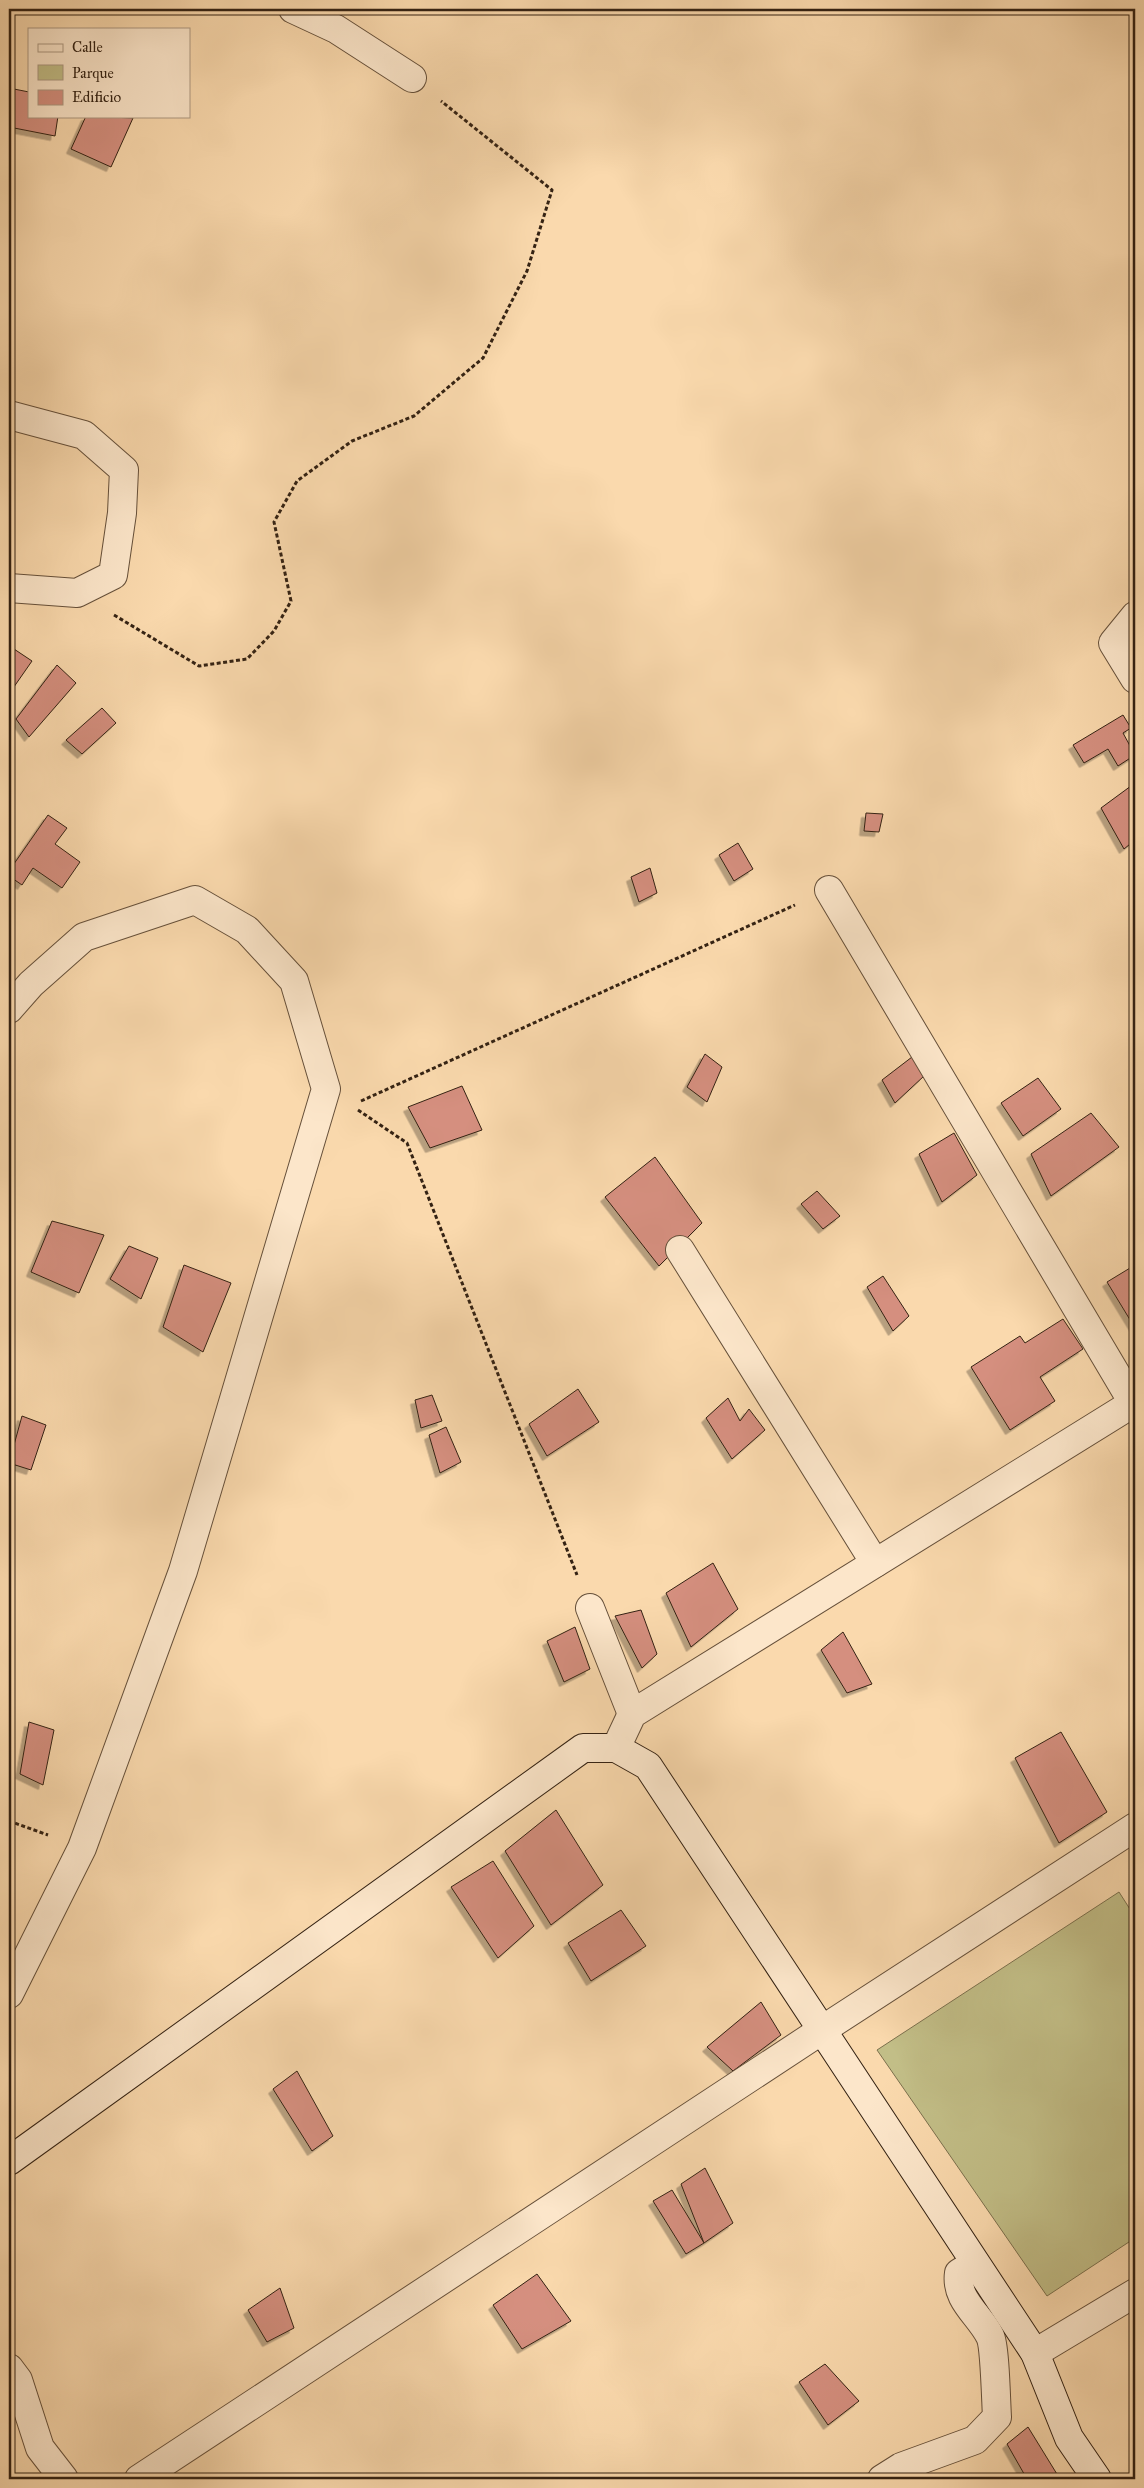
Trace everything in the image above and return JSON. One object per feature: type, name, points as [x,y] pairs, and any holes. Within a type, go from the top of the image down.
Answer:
[{"type":"street","points":[[293,9],[336,29],[412,78]]},
{"type":"street","points":[[9,415],[84,435],[124,470],[122,513],[113,575],[77,593],[9,588]]},
{"type":"street","points":[[1135,616],[1113,643],[1135,679]]},
{"type":"street","points":[[616,1748],[632,1714],[1135,1404],[829,890]]},
{"type":"street","points":[[9,1009],[31,984],[84,937],[195,900],[247,930],[294,981],[326,1089],[183,1571],[82,1848],[9,1994]]},
{"type":"street","points":[[680,1250],[875,1563]]},
{"type":"street","points":[[590,1608],[632,1714]]},
{"type":"street","points":[[9,2161],[583,1748],[616,1748],[648,1766],[1035,2353],[1069,2438],[1096,2479]]},
{"type":"street","points":[[139,2479],[822,2030],[1135,1827]]},
{"type":"street","points":[[882,2479],[901,2467],[975,2440],[997,2417],[991,2338],[964,2299],[957,2285],[959,2273],[975,2263]]},
{"type":"street","points":[[1035,2353],[1135,2293]]},
{"type":"street","points":[[9,2368],[18,2380],[40,2448],[64,2479]]},
{"type":"path","points":[[77,593],[199,666],[247,659],[274,631],[291,601],[274,522],[297,481],[352,441],[414,416],[483,358],[527,271],[552,190],[412,78]]},
{"type":"path","points":[[351,1105],[829,890]]},
{"type":"path","points":[[326,1089],[407,1143],[590,1608]]},
{"type":"green space","points":[[1119,1892],[1135,1917],[1135,2238],[1047,2296],[877,2050]]},
{"type":"building","points":[[9,88],[28,92],[28,118],[58,118],[55,136],[9,127]]},
{"type":"building","points":[[85,118],[133,118],[111,167],[71,149]]},
{"type":"building","points":[[14,649],[32,661],[9,694],[9,656]]},
{"type":"building","points":[[57,665],[76,683],[29,737],[16,719]]},
{"type":"building","points":[[102,708],[116,723],[82,754],[66,740]]},
{"type":"building","points":[[1123,715],[1131,728],[1123,733],[1135,755],[1118,766],[1108,749],[1084,763],[1073,745]]},
{"type":"building","points":[[1135,783],[1135,840],[1124,849],[1101,808]]},
{"type":"building","points":[[866,813],[883,814],[879,832],[864,831]]},
{"type":"building","points":[[48,815],[67,828],[55,844],[80,862],[62,888],[33,868],[22,885],[9,876],[9,871]]},
{"type":"building","points":[[738,843],[753,869],[734,881],[719,855]]},
{"type":"building","points":[[650,868],[657,893],[639,902],[631,877]]},
{"type":"building","points":[[705,1054],[722,1067],[707,1102],[687,1087]]},
{"type":"building","points":[[912,1057],[924,1076],[895,1103],[882,1080]]},
{"type":"building","points":[[1038,1078],[1061,1109],[1023,1136],[1001,1103]]},
{"type":"building","points":[[462,1086],[482,1130],[430,1148],[408,1107]]},
{"type":"building","points":[[1091,1113],[1119,1147],[1051,1196],[1031,1154]]},
{"type":"building","points":[[954,1133],[977,1175],[942,1202],[919,1154]]},
{"type":"building","points":[[655,1157],[702,1223],[659,1266],[605,1197]]},
{"type":"building","points":[[817,1191],[840,1216],[823,1229],[801,1204]]},
{"type":"building","points":[[52,1221],[104,1235],[79,1293],[31,1272]]},
{"type":"building","points":[[129,1246],[158,1258],[141,1299],[110,1279]]},
{"type":"building","points":[[184,1265],[231,1283],[203,1352],[163,1327]]},
{"type":"building","points":[[1135,1265],[1135,1328],[1107,1282]]},
{"type":"building","points":[[883,1276],[909,1316],[893,1331],[867,1287]]},
{"type":"building","points":[[1063,1319],[1083,1349],[1040,1377],[1055,1401],[1010,1430],[971,1367],[1020,1336],[1025,1343]]},
{"type":"building","points":[[578,1389],[599,1422],[547,1456],[529,1424]]},
{"type":"building","points":[[432,1395],[442,1421],[421,1428],[415,1400]]},
{"type":"building","points":[[728,1398],[740,1421],[749,1409],[765,1430],[732,1459],[706,1418]]},
{"type":"building","points":[[22,1416],[46,1425],[31,1470],[9,1463]]},
{"type":"building","points":[[446,1427],[461,1462],[440,1473],[429,1435]]},
{"type":"building","points":[[713,1563],[738,1609],[691,1647],[666,1593]]},
{"type":"building","points":[[641,1610],[657,1654],[642,1668],[615,1616]]},
{"type":"building","points":[[575,1627],[590,1669],[564,1682],[547,1641]]},
{"type":"building","points":[[843,1632],[872,1684],[847,1693],[821,1650]]},
{"type":"building","points":[[29,1722],[54,1730],[43,1785],[20,1774]]},
{"type":"building","points":[[1061,1732],[1107,1812],[1059,1843],[1015,1758]]},
{"type":"building","points":[[556,1810],[603,1885],[551,1925],[505,1851]]},
{"type":"building","points":[[493,1861],[534,1926],[498,1958],[451,1887]]},
{"type":"building","points":[[621,1910],[646,1946],[591,1981],[568,1943]]},
{"type":"building","points":[[761,2002],[781,2035],[733,2071],[707,2047]]},
{"type":"building","points":[[297,2071],[333,2136],[312,2151],[273,2089]]},
{"type":"building","points":[[705,2168],[733,2223],[704,2243],[681,2184]]},
{"type":"building","points":[[672,2190],[704,2243],[686,2254],[653,2201]]},
{"type":"building","points":[[537,2274],[571,2321],[522,2349],[493,2305]]},
{"type":"building","points":[[280,2288],[294,2328],[267,2342],[248,2310]]},
{"type":"building","points":[[825,2364],[859,2401],[828,2425],[799,2382]]},
{"type":"building","points":[[1028,2427],[1060,2479],[1027,2479],[1007,2444]]}]
